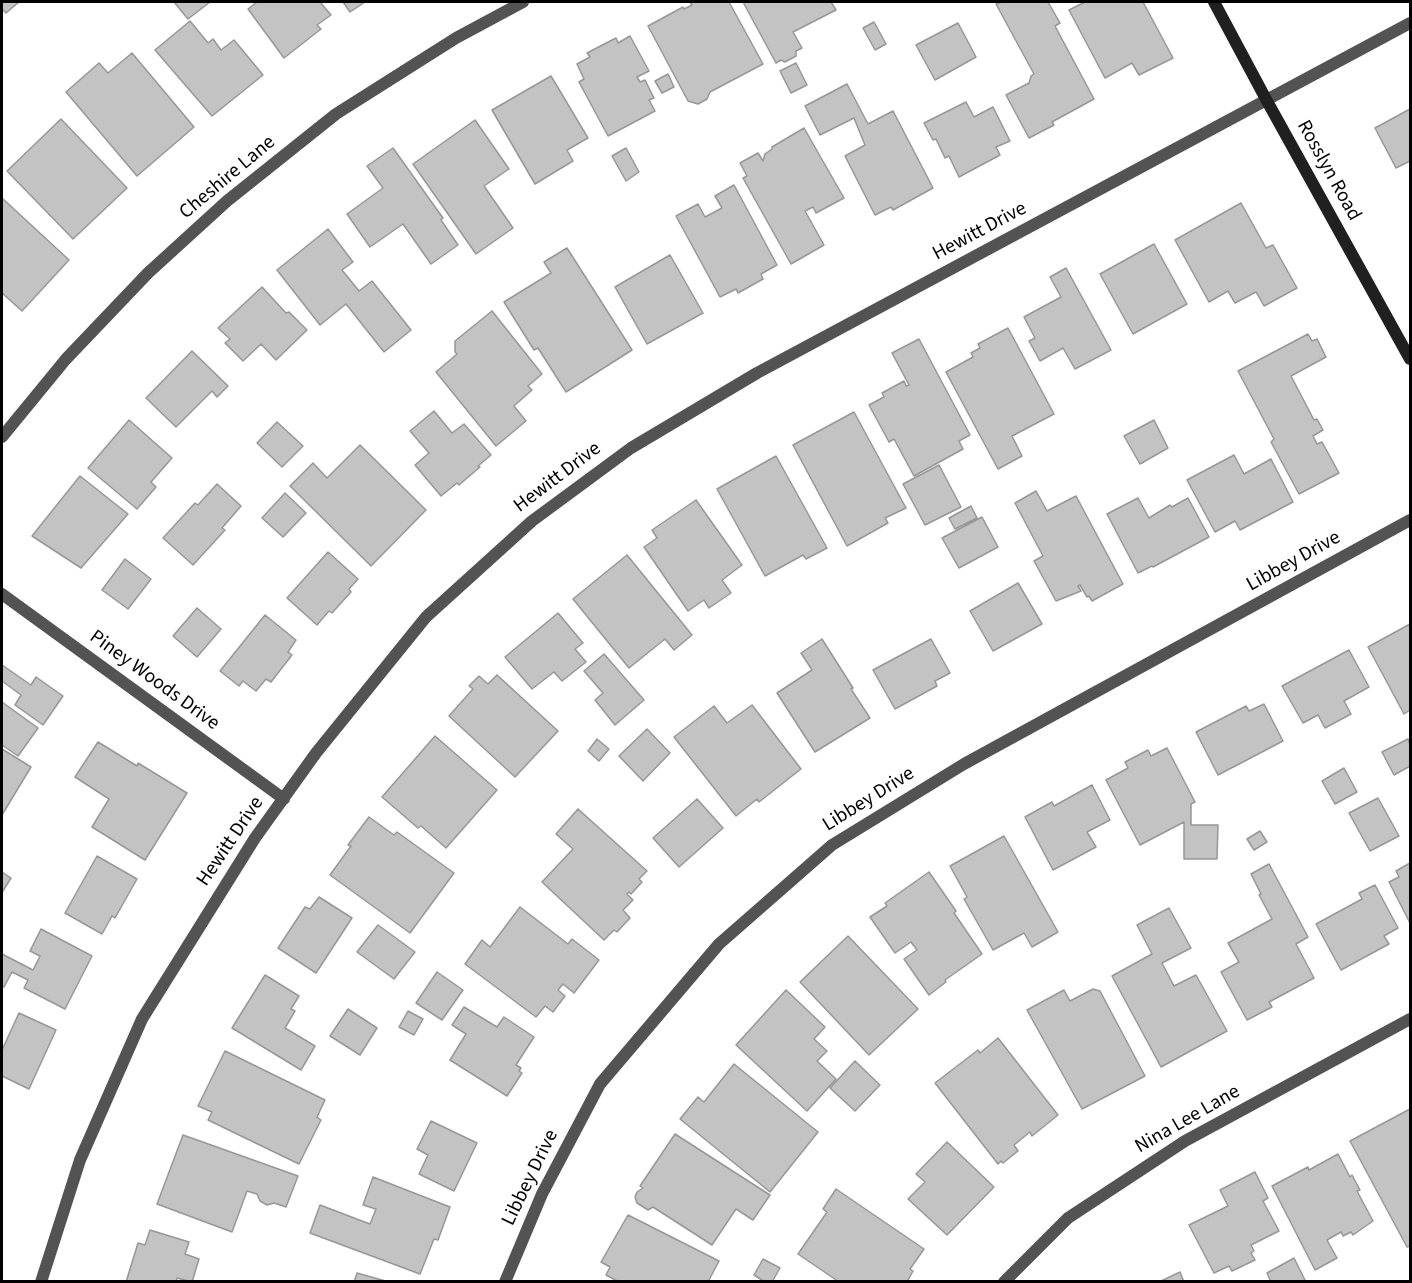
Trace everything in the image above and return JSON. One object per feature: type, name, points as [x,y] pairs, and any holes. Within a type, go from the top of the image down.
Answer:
[{"type":"street","name":"Cheshire Lane","points":[[2,437],[66,359],[147,273],[227,201],[336,114],[456,38],[523,2]]},
{"type":"street","name":"Rosslyn Road","points":[[1214,2],[1410,359]]},
{"type":"street","name":"Hewitt Drive","points":[[41,1281],[80,1160],[142,1019],[255,838],[316,753],[426,617],[532,521],[632,448],[757,374],[1410,23]]},
{"type":"street","name":"Libbey Drive","points":[[505,1281],[542,1194],[600,1084],[719,944],[832,845],[964,764],[1410,520]]},
{"type":"street","name":"Piney Woods Drive","points":[[2,594],[284,799]]},
{"type":"street","name":"Nina Lee Lane","points":[[1004,1281],[1068,1218],[1185,1142],[1410,1019]]},
{"type":"building","points":[[2,2],[19,2],[6,13],[2,9]]},
{"type":"building","points":[[174,2],[210,2],[188,19]]},
{"type":"building","points":[[257,2],[320,2],[331,15],[317,25],[321,29],[284,58],[248,9]]},
{"type":"building","points":[[343,2],[365,2],[350,12]]},
{"type":"building","points":[[690,2],[729,2],[763,64],[710,92],[707,99],[698,104],[688,101],[648,26],[683,7],[684,9],[692,5]]},
{"type":"building","points":[[743,2],[831,2],[836,10],[793,32],[802,48],[796,51],[796,56],[785,62],[781,60],[776,63]]},
{"type":"building","points":[[1048,2],[1060,23],[1055,26],[1094,99],[1052,122],[1054,125],[1029,138],[1006,95],[1029,83],[1034,74],[996,4]]},
{"type":"building","points":[[1085,2],[1143,2],[1173,58],[1139,75],[1132,63],[1105,78],[1069,10]]},
{"type":"building","points":[[190,21],[208,43],[213,39],[221,50],[234,40],[263,75],[212,116],[155,50]]},
{"type":"building","points":[[874,22],[886,44],[875,50],[863,28]]},
{"type":"building","points":[[958,23],[976,57],[935,80],[916,45]]},
{"type":"building","points":[[630,36],[649,71],[637,77],[640,82],[645,80],[654,98],[649,100],[655,111],[608,136],[579,82],[584,79],[577,64],[590,57],[587,53],[616,38],[618,43]]},
{"type":"building","points":[[132,53],[194,127],[137,176],[66,92],[99,63],[108,73]]},
{"type":"building","points":[[796,63],[807,85],[791,93],[780,71]]},
{"type":"building","points":[[668,74],[674,87],[662,93],[655,81]]},
{"type":"building","points":[[551,76],[588,138],[567,150],[573,161],[535,184],[492,110]]},
{"type":"building","points":[[847,84],[868,124],[893,111],[933,188],[893,210],[891,207],[875,215],[845,156],[865,145],[854,118],[820,135],[805,106]]},
{"type":"building","points":[[966,102],[974,117],[993,107],[1010,141],[996,147],[1000,155],[959,177],[949,156],[945,158],[936,139],[933,140],[924,123]]},
{"type":"building","points":[[1410,109],[1410,161],[1396,168],[1375,128]]},
{"type":"building","points":[[61,119],[127,188],[73,239],[7,171]]},
{"type":"building","points":[[475,120],[509,169],[484,186],[513,228],[476,254],[413,164]]},
{"type":"building","points":[[804,128],[844,198],[816,213],[813,207],[805,211],[824,245],[791,264],[743,178],[747,176],[740,163],[758,153],[763,161],[765,154],[772,147]]},
{"type":"building","points":[[393,148],[443,218],[441,220],[458,245],[431,264],[403,224],[370,247],[347,214],[383,188],[367,166]]},
{"type":"building","points":[[626,148],[639,172],[626,181],[612,156]]},
{"type":"building","points":[[734,185],[777,265],[761,274],[763,279],[738,293],[736,289],[720,297],[676,216],[698,204],[705,217],[722,208],[715,196]]},
{"type":"building","points":[[2,198],[69,260],[22,311],[2,293]]},
{"type":"building","points":[[1241,203],[1266,248],[1273,245],[1297,288],[1264,306],[1256,292],[1235,303],[1228,291],[1209,302],[1175,240]]},
{"type":"building","points":[[328,229],[353,262],[342,270],[359,291],[372,281],[411,330],[384,352],[346,304],[320,325],[277,270]]},
{"type":"building","points":[[1154,244],[1187,304],[1133,334],[1100,274]]},
{"type":"building","points":[[567,248],[632,350],[566,392],[538,348],[534,350],[504,302],[551,273],[544,262]]},
{"type":"building","points":[[670,255],[703,313],[647,344],[615,287]]},
{"type":"building","points":[[1066,268],[1111,350],[1075,369],[1063,348],[1040,361],[1029,341],[1035,338],[1024,317],[1061,297],[1050,277]]},
{"type":"building","points":[[262,287],[286,313],[289,312],[307,330],[276,360],[261,344],[243,361],[225,343],[230,339],[218,328]]},
{"type":"building","points":[[492,311],[542,374],[528,386],[532,390],[514,406],[526,421],[496,446],[436,372],[457,354],[455,341]]},
{"type":"building","points":[[1008,328],[1054,414],[1012,436],[1022,456],[998,469],[946,372],[973,357],[971,353],[980,348],[978,344]]},
{"type":"building","points":[[1308,334],[1312,341],[1317,339],[1326,357],[1291,376],[1314,420],[1317,419],[1323,430],[1313,436],[1317,444],[1322,442],[1339,473],[1299,494],[1271,442],[1274,439],[1238,371]]},
{"type":"building","points":[[919,339],[970,435],[959,441],[963,449],[914,476],[894,439],[889,442],[869,405],[884,397],[882,393],[904,381],[906,386],[909,385],[892,353]]},
{"type":"building","points":[[192,351],[228,386],[217,397],[212,391],[176,427],[146,398]]},
{"type":"building","points":[[434,411],[452,433],[464,424],[491,455],[459,485],[457,483],[441,496],[415,465],[429,453],[410,431]]},
{"type":"building","points":[[854,412],[906,508],[885,518],[888,523],[847,546],[793,445]]},
{"type":"building","points":[[129,420],[172,458],[151,482],[156,487],[137,509],[88,468]]},
{"type":"building","points":[[1154,420],[1168,448],[1140,464],[1124,436]]},
{"type":"building","points":[[277,422],[303,446],[282,467],[257,443]]},
{"type":"building","points":[[360,445],[426,510],[371,566],[290,486],[313,463],[327,478]]},
{"type":"building","points":[[1234,455],[1244,474],[1271,459],[1293,502],[1240,530],[1235,521],[1215,532],[1187,480]]},
{"type":"building","points":[[776,456],[827,548],[806,559],[803,555],[765,576],[717,489]]},
{"type":"building","points":[[939,465],[961,507],[925,525],[903,484]]},
{"type":"building","points":[[80,476],[128,514],[81,568],[32,536]]},
{"type":"building","points":[[217,484],[241,506],[222,528],[225,530],[193,565],[163,538],[195,503],[198,505]]},
{"type":"building","points":[[1036,491],[1047,511],[1076,496],[1123,584],[1092,601],[1080,585],[1078,586],[1081,591],[1056,601],[1034,561],[1043,556],[1015,503]]},
{"type":"building","points":[[285,493],[306,513],[283,537],[262,518]]},
{"type":"building","points":[[1138,498],[1149,518],[1170,505],[1172,507],[1188,498],[1209,537],[1138,573],[1107,514]]},
{"type":"building","points":[[696,500],[742,565],[722,580],[731,593],[709,608],[704,600],[688,611],[644,547],[657,538],[652,530]]},
{"type":"building","points":[[971,506],[977,518],[955,529],[949,518]]},
{"type":"building","points":[[982,517],[998,547],[959,568],[942,538]]},
{"type":"building","points":[[328,552],[358,579],[349,589],[351,592],[332,613],[329,611],[317,625],[287,598]]},
{"type":"building","points":[[627,555],[692,635],[674,650],[665,639],[629,668],[573,599]]},
{"type":"building","points":[[125,559],[151,579],[128,609],[102,590]]},
{"type":"building","points":[[1018,583],[1042,624],[993,651],[970,611]]},
{"type":"building","points":[[197,608],[221,629],[197,657],[173,636]]},
{"type":"building","points":[[558,613],[583,643],[575,649],[586,662],[562,681],[554,672],[532,689],[505,657]]},
{"type":"building","points":[[265,615],[296,640],[288,652],[292,655],[271,682],[266,679],[256,691],[243,681],[239,686],[220,671]]},
{"type":"building","points":[[1410,624],[1410,710],[1404,714],[1368,647]]},
{"type":"building","points":[[822,639],[870,718],[815,752],[777,693],[812,670],[801,653]]},
{"type":"building","points":[[931,639],[950,673],[935,681],[937,686],[895,709],[873,670]]},
{"type":"building","points":[[1349,650],[1369,687],[1344,701],[1351,714],[1325,728],[1318,715],[1303,723],[1282,686]]},
{"type":"building","points":[[604,654],[644,700],[615,725],[595,700],[603,693],[584,671]]},
{"type":"building","points":[[2,665],[31,685],[36,677],[63,696],[43,725],[15,705],[21,695],[2,681]]},
{"type":"building","points":[[497,675],[558,731],[515,777],[449,716],[473,689],[469,686],[479,676],[488,684]]},
{"type":"building","points":[[2,702],[38,728],[18,756],[2,745]]},
{"type":"building","points":[[1264,704],[1283,741],[1218,775],[1196,732],[1246,706],[1249,711]]},
{"type":"building","points":[[752,705],[801,769],[759,802],[757,799],[736,816],[674,737],[714,706],[727,723]]},
{"type":"building","points":[[647,729],[670,753],[643,781],[619,756]]},
{"type":"building","points":[[435,736],[497,790],[446,848],[421,826],[418,828],[382,797]]},
{"type":"building","points":[[597,739],[609,749],[599,761],[588,751]]},
{"type":"building","points":[[1408,739],[1410,766],[1394,775],[1382,752]]},
{"type":"building","points":[[98,742],[187,793],[145,860],[92,827],[109,799],[75,777]]},
{"type":"building","points":[[1167,748],[1195,802],[1191,804],[1191,825],[1218,825],[1217,859],[1184,859],[1184,822],[1140,845],[1106,780],[1128,768],[1125,762],[1148,750],[1151,756]]},
{"type":"building","points":[[2,749],[31,767],[2,815]]},
{"type":"building","points":[[1344,768],[1357,792],[1335,804],[1322,781]]},
{"type":"building","points":[[1092,785],[1110,820],[1087,832],[1096,847],[1053,870],[1025,817],[1052,802],[1054,806]]},
{"type":"building","points":[[1378,798],[1399,836],[1370,851],[1349,813]]},
{"type":"building","points":[[697,799],[723,828],[679,867],[653,838]]},
{"type":"building","points":[[578,809],[647,871],[639,879],[642,882],[631,894],[629,892],[627,894],[633,900],[623,910],[630,918],[617,932],[614,930],[604,940],[542,882],[573,849],[556,834]]},
{"type":"building","points":[[369,817],[394,835],[397,832],[454,873],[410,933],[330,875],[351,846],[348,845]]},
{"type":"building","points":[[1260,831],[1267,842],[1254,850],[1247,839]]},
{"type":"building","points":[[1004,836],[1058,932],[1032,947],[1024,933],[993,950],[964,899],[967,897],[950,866]]},
{"type":"building","points":[[97,856],[137,879],[115,918],[112,916],[102,934],[65,913]]},
{"type":"building","points":[[1410,863],[1410,923],[1389,882],[1399,877],[1396,871]]},
{"type":"building","points":[[1269,864],[1308,937],[1296,944],[1314,978],[1269,1002],[1272,1007],[1247,1020],[1221,972],[1239,962],[1228,943],[1272,919],[1251,874]]},
{"type":"building","points":[[2,872],[11,878],[3,891],[2,890]]},
{"type":"building","points":[[929,872],[982,954],[945,980],[946,982],[929,995],[904,959],[917,950],[911,942],[895,953],[870,917],[887,906],[885,903]]},
{"type":"building","points":[[1375,885],[1398,928],[1384,936],[1389,944],[1341,970],[1316,924],[1362,899],[1359,893]]},
{"type":"building","points":[[319,897],[352,918],[316,973],[278,948],[305,907],[310,909]]},
{"type":"building","points":[[520,907],[568,944],[572,939],[599,960],[574,993],[563,984],[558,990],[565,996],[553,1012],[545,1006],[536,1017],[465,964],[482,940],[490,947]]},
{"type":"building","points":[[1169,908],[1191,948],[1162,963],[1174,986],[1196,975],[1227,1031],[1161,1067],[1112,976],[1152,954],[1137,925]]},
{"type":"building","points":[[378,925],[415,952],[394,979],[357,952]]},
{"type":"building","points":[[41,929],[92,956],[65,1009],[24,988],[28,980],[12,972],[4,987],[2,986],[2,954],[33,970],[40,956],[30,951]]},
{"type":"building","points":[[848,936],[918,1009],[869,1055],[800,982]]},
{"type":"building","points":[[437,972],[463,990],[442,1020],[416,1003]]},
{"type":"building","points":[[265,975],[299,996],[291,1009],[295,1011],[285,1028],[315,1046],[301,1070],[232,1028]]},
{"type":"building","points":[[1093,989],[1100,991],[1145,1076],[1082,1109],[1027,1010],[1064,990],[1070,1001]]},
{"type":"building","points":[[786,990],[825,1027],[814,1039],[827,1051],[817,1061],[836,1079],[807,1111],[736,1045]]},
{"type":"building","points":[[464,1007],[497,1027],[504,1017],[534,1037],[516,1065],[521,1068],[519,1071],[522,1073],[507,1096],[450,1060],[466,1034],[452,1025]]},
{"type":"building","points":[[348,1009],[377,1028],[360,1055],[330,1036]]},
{"type":"building","points":[[408,1011],[423,1019],[414,1035],[399,1027]]},
{"type":"building","points":[[19,1013],[56,1030],[29,1089],[2,1076],[2,1050]]},
{"type":"building","points":[[998,1038],[1058,1115],[1032,1136],[1030,1132],[1014,1145],[1018,1151],[1003,1163],[1001,1161],[998,1164],[935,1083],[978,1050],[980,1053]]},
{"type":"building","points":[[225,1051],[325,1100],[317,1117],[321,1120],[299,1164],[208,1120],[212,1112],[198,1106]]},
{"type":"building","points":[[855,1061],[880,1085],[855,1111],[830,1088]]},
{"type":"building","points":[[734,1064],[818,1132],[770,1192],[680,1119],[698,1097],[704,1102]]},
{"type":"building","points":[[1410,1109],[1410,1246],[1407,1247],[1350,1141]]},
{"type":"building","points":[[431,1121],[477,1143],[454,1191],[419,1174],[428,1155],[417,1149]]},
{"type":"building","points":[[675,1134],[770,1195],[753,1220],[736,1209],[712,1245],[653,1207],[648,1210],[637,1203],[635,1197],[637,1192],[643,1188],[640,1186]]},
{"type":"building","points":[[183,1135],[298,1176],[286,1207],[274,1203],[267,1205],[260,1201],[257,1194],[247,1191],[232,1232],[157,1204]]},
{"type":"building","points":[[947,1142],[994,1187],[947,1235],[908,1199],[925,1182],[916,1174]]},
{"type":"building","points":[[1338,1154],[1360,1190],[1357,1191],[1373,1221],[1353,1235],[1351,1232],[1343,1236],[1341,1232],[1327,1240],[1337,1258],[1315,1270],[1272,1186]]},
{"type":"building","points":[[1255,1172],[1268,1198],[1263,1201],[1279,1231],[1251,1245],[1254,1251],[1251,1253],[1255,1260],[1232,1271],[1229,1266],[1214,1273],[1189,1225],[1228,1206],[1220,1190]]},
{"type":"building","points":[[373,1177],[450,1207],[438,1240],[434,1239],[420,1274],[310,1233],[320,1205],[370,1224],[376,1209],[363,1205]]},
{"type":"building","points":[[836,1189],[924,1249],[910,1269],[913,1271],[907,1282],[839,1282],[798,1254],[827,1212],[823,1209]]},
{"type":"building","points":[[628,1215],[719,1261],[708,1282],[619,1282],[606,1275],[610,1267],[601,1262]]},
{"type":"building","points":[[150,1230],[189,1242],[185,1254],[199,1259],[192,1282],[177,1278],[176,1282],[126,1282],[138,1243],[145,1245]]},
{"type":"building","points":[[1294,1258],[1306,1282],[1271,1282],[1267,1273]]},
{"type":"building","points":[[763,1259],[780,1268],[772,1282],[765,1282],[754,1275]]},
{"type":"building","points":[[1180,1272],[1184,1282],[1159,1282]]},
{"type":"building","points":[[357,1273],[389,1282],[354,1282]]}]
